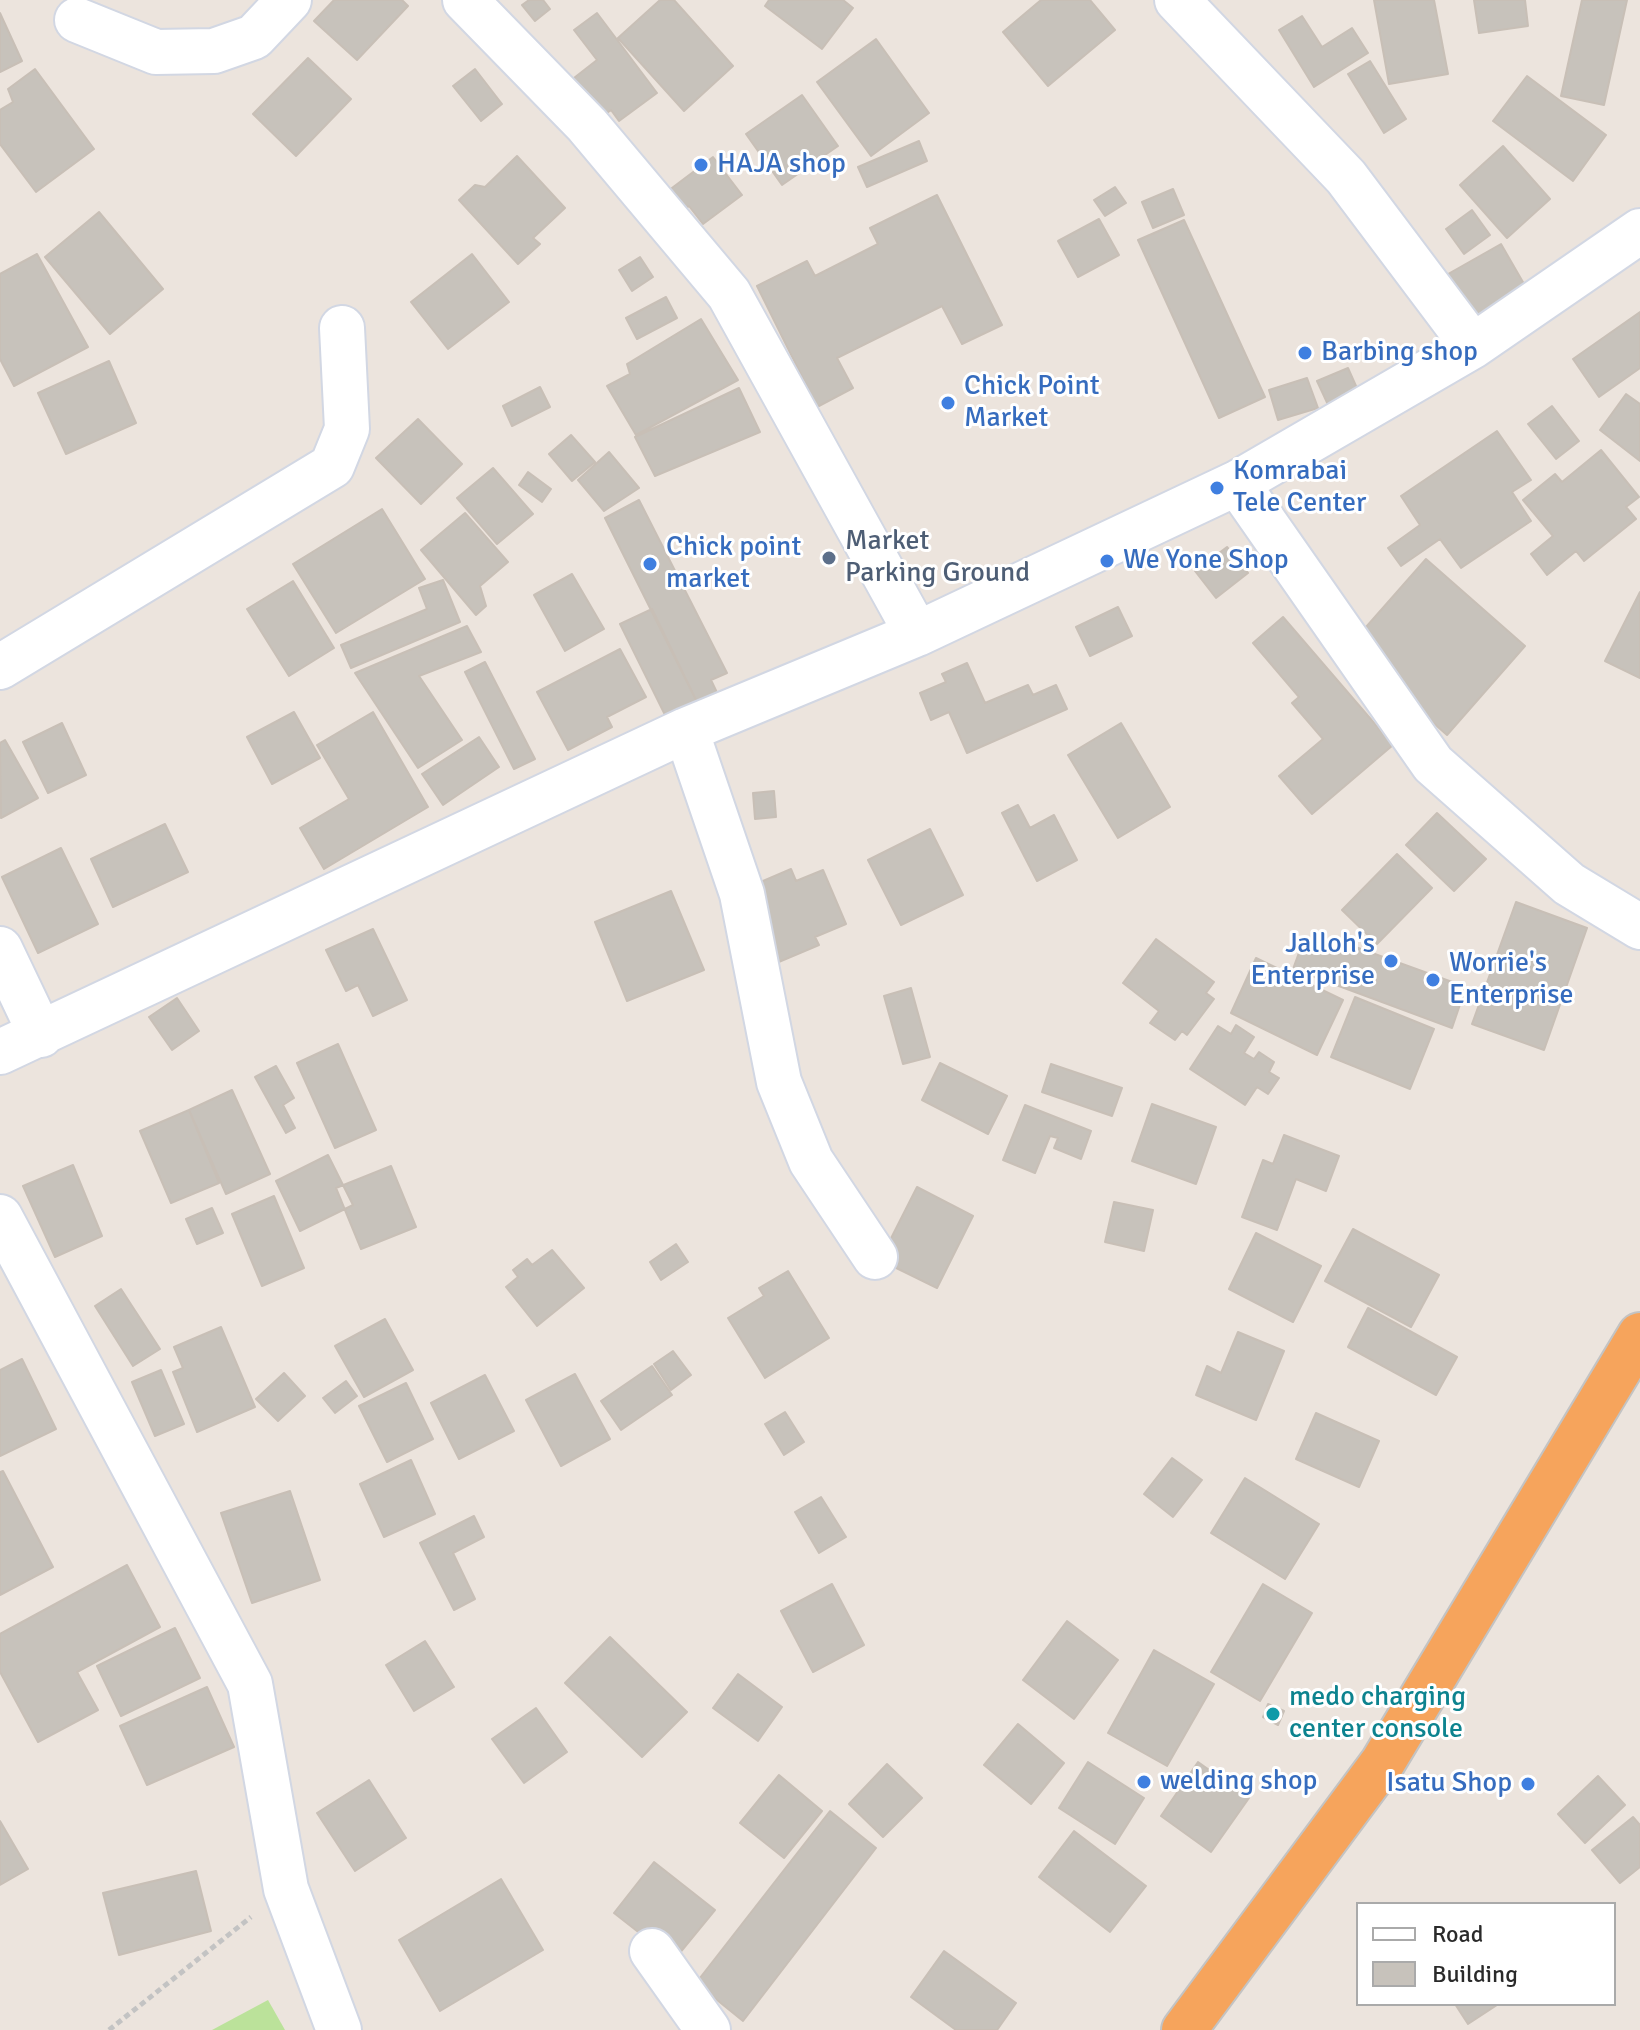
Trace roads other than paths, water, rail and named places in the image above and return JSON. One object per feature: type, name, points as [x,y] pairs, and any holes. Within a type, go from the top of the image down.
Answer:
[{"type":"highway","points":[[1184,2030],[1383,1762],[1640,1335]]},
{"type":"street","points":[[77,20],[156,52],[214,51],[254,37],[289,0]]},
{"type":"street","points":[[465,0],[587,125],[729,294],[917,634]]},
{"type":"street","points":[[1177,0],[1346,177],[1473,346]]},
{"type":"street","points":[[0,1052],[686,730],[917,634],[1237,483],[1473,346],[1640,231]]},
{"type":"street","points":[[0,667],[332,466],[347,429],[342,328]]},
{"type":"street","points":[[1237,483],[1433,764],[1569,884],[1640,927]]},
{"type":"street","points":[[686,730],[742,894],[779,1082],[811,1161],[875,1257]]},
{"type":"street","points":[[0,949],[41,1035]]},
{"type":"street","points":[[0,1217],[250,1684],[286,1889],[339,2030]]},
{"type":"street","points":[[652,1951],[708,2030]]},
{"type":"place","name":"HAJA shop","points":[[701,165]]},
{"type":"place","name":"Barbing shop","points":[[1305,353]]},
{"type":"place","name":"Chick Point Market","points":[[948,403]]},
{"type":"place","name":"Komrabai Tele Center","points":[[1217,488]]},
{"type":"place","name":"Market Parking Ground","points":[[829,558]]},
{"type":"place","name":"We Yone Shop","points":[[1107,561]]},
{"type":"place","name":"Chick point market","points":[[650,564]]},
{"type":"place","name":"Jalloh's Enterprise","points":[[1391,961]]},
{"type":"place","name":"Worrie's Enterprise","points":[[1433,980]]},
{"type":"place","name":"medo charging center console","points":[[1273,1714]]},
{"type":"place","name":"welding shop","points":[[1144,1782]]},
{"type":"place","name":"Isatu Shop","points":[[1528,1784]]}]
